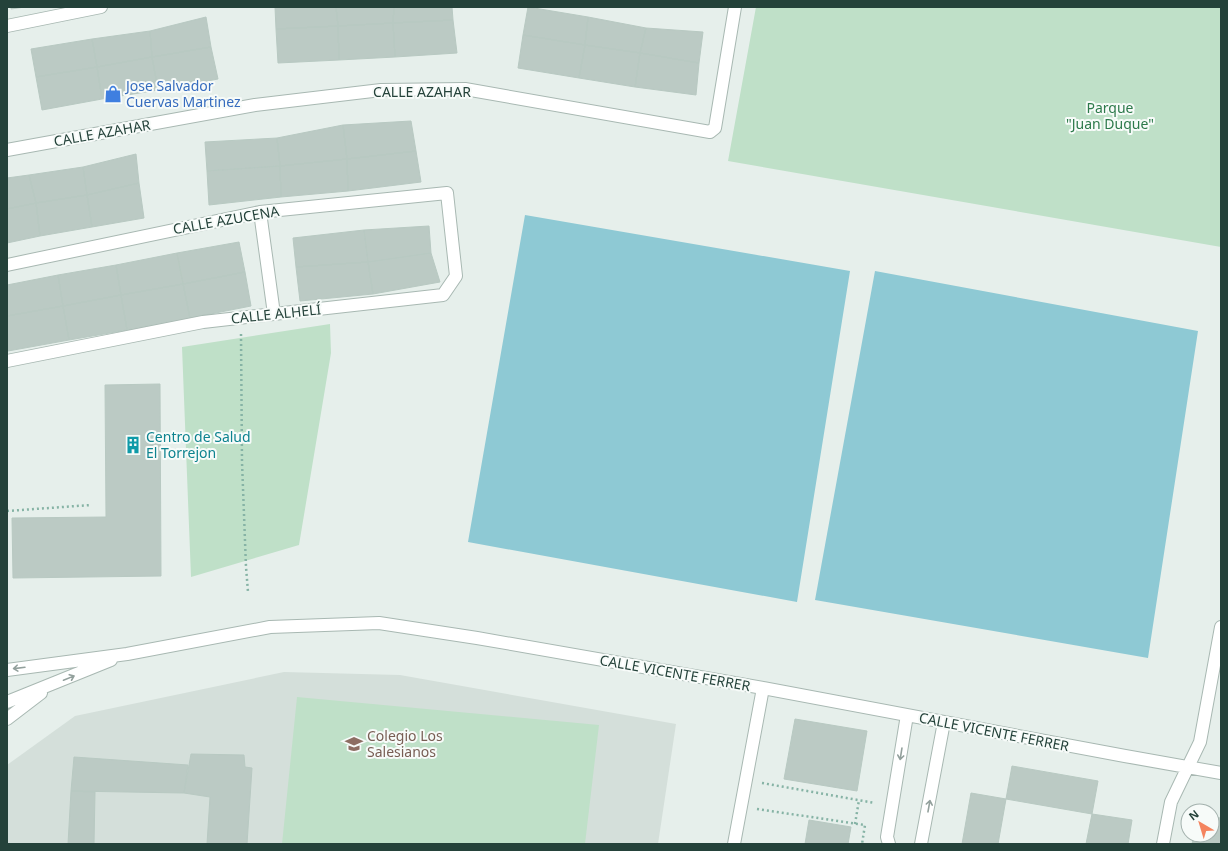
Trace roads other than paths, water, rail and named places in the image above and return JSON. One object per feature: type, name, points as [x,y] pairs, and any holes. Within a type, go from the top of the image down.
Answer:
[{"type":"street","points":[[7,26],[101,7]]},
{"type":"street","name":"CALLE AZAHAR","points":[[7,150],[255,105],[381,90],[465,89],[710,132],[715,128],[735,7]]},
{"type":"street","name":"CALLE AZUCENA","points":[[7,265],[260,212],[447,193]]},
{"type":"street","name":"CALLE ALHELÍ","points":[[7,361],[203,322],[443,295],[456,276],[447,193]]},
{"type":"street","points":[[260,212],[274,314]]},
{"type":"street","name":"CALLE VICENTE FERRER","points":[[7,670],[127,654],[270,627],[379,624],[485,640],[762,688],[1221,773]]},
{"type":"street","points":[[1163,844],[1171,802],[1189,768],[1200,742],[1221,627]]},
{"type":"street","name":"CALLE VICENTE FERRER","points":[[7,702],[127,654]]},
{"type":"street","name":"CALLE VICENTE FERRER","points":[[7,719],[54,684]]},
{"type":"street","points":[[734,844],[762,688]]},
{"type":"street","points":[[889,844],[887,837],[902,755],[907,715]]},
{"type":"street","points":[[921,844],[944,722]]},
{"type":"water","points":[[525,215],[850,271],[797,602],[468,542]]},
{"type":"water","points":[[875,271],[1198,331],[1148,658],[815,600]]},
{"type":"place","name":"Jose Salvador Cuervas Martinez","points":[[113,94]]},
{"type":"place","name":"Centro de Salud El Torrejon","points":[[133,445]]},
{"type":"place","name":"Colegio Los Salesianos","points":[[354,744]]},
{"type":"park label","name":"Parque \"Juan Duque\"","points":[[1110,116]]}]
